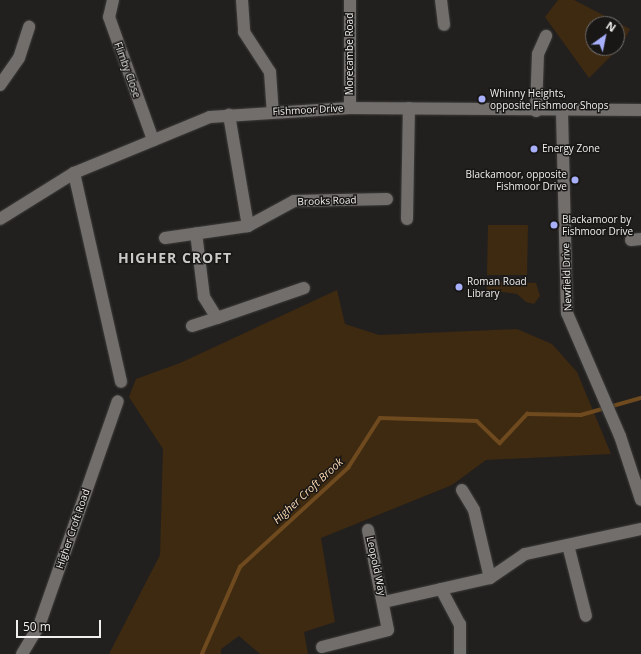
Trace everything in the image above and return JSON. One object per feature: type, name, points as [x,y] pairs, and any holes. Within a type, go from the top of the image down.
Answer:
[{"type":"street","name":"Flimby Close","points":[[114,0],[109,17],[153,140]]},
{"type":"street","points":[[242,0],[244,32],[270,72],[273,111]]},
{"type":"street","name":"Morecambe Road","points":[[350,0],[350,108]]},
{"type":"street","points":[[441,0],[444,25]]},
{"type":"street","points":[[0,85],[19,58],[29,27]]},
{"type":"street","points":[[536,111],[538,54],[546,36]]},
{"type":"street","name":"Fishmoor Drive","points":[[0,219],[74,173],[210,117],[273,111],[350,108],[562,112],[641,110]]},
{"type":"street","points":[[407,219],[409,108]]},
{"type":"street","name":"Newfield Drive","points":[[562,112],[567,313],[620,436],[641,500]]},
{"type":"street","points":[[229,115],[248,226]]},
{"type":"street","points":[[74,173],[121,382]]},
{"type":"street","name":"Brooks Road","points":[[165,238],[248,226],[294,201],[387,199]]},
{"type":"street","points":[[196,233],[204,297],[218,318]]},
{"type":"street","points":[[192,326],[304,288]]},
{"type":"street","name":"Higher Croft Road","points":[[22,654],[39,626],[118,401]]},
{"type":"street","points":[[462,490],[474,510],[490,578]]},
{"type":"street","name":"Leopold Way","points":[[384,602],[490,578],[525,554],[641,529]]},
{"type":"street","name":"Leopold Way","points":[[322,647],[388,630],[384,602],[368,530]]},
{"type":"street","points":[[568,545],[586,616]]},
{"type":"street","points":[[442,589],[460,624],[460,654]]},
{"type":"shaded area","points":[[558,0],[574,0],[605,16],[585,16],[585,56],[611,56],[589,78],[545,17]]},
{"type":"shaded area","points":[[625,26],[630,29],[625,38]]},
{"type":"shaded area","points":[[488,225],[528,225],[527,275],[487,275]]},
{"type":"shaded area","points":[[486,281],[536,283],[540,296],[534,304],[526,302],[517,294],[487,290]]},
{"type":"shaded area","points":[[337,290],[345,324],[379,335],[517,329],[552,344],[577,372],[611,454],[486,460],[452,485],[321,538],[335,622],[304,632],[308,654],[260,654],[239,636],[221,649],[221,654],[109,654],[160,555],[163,449],[129,397],[136,379],[180,363]]},
{"type":"waterway","name":"Higher Croft Brook","points":[[202,654],[240,567],[348,468],[380,418],[477,421],[500,443],[527,414],[581,415],[641,398]]},
{"type":"place","name":"Whinny Heights, opposite Fishmoor Shops","points":[[482,99]]},
{"type":"place","name":"Energy Zone","points":[[534,149]]},
{"type":"place","name":"Blackamoor, opposite Fishmoor Drive","points":[[575,180]]},
{"type":"place","name":"Blackamoor by Fishmoor Drive","points":[[554,225]]},
{"type":"place","name":"Roman Road Library","points":[[459,287]]},
{"type":"district","name":"HIGHER CROFT","points":[[175,258]]}]
